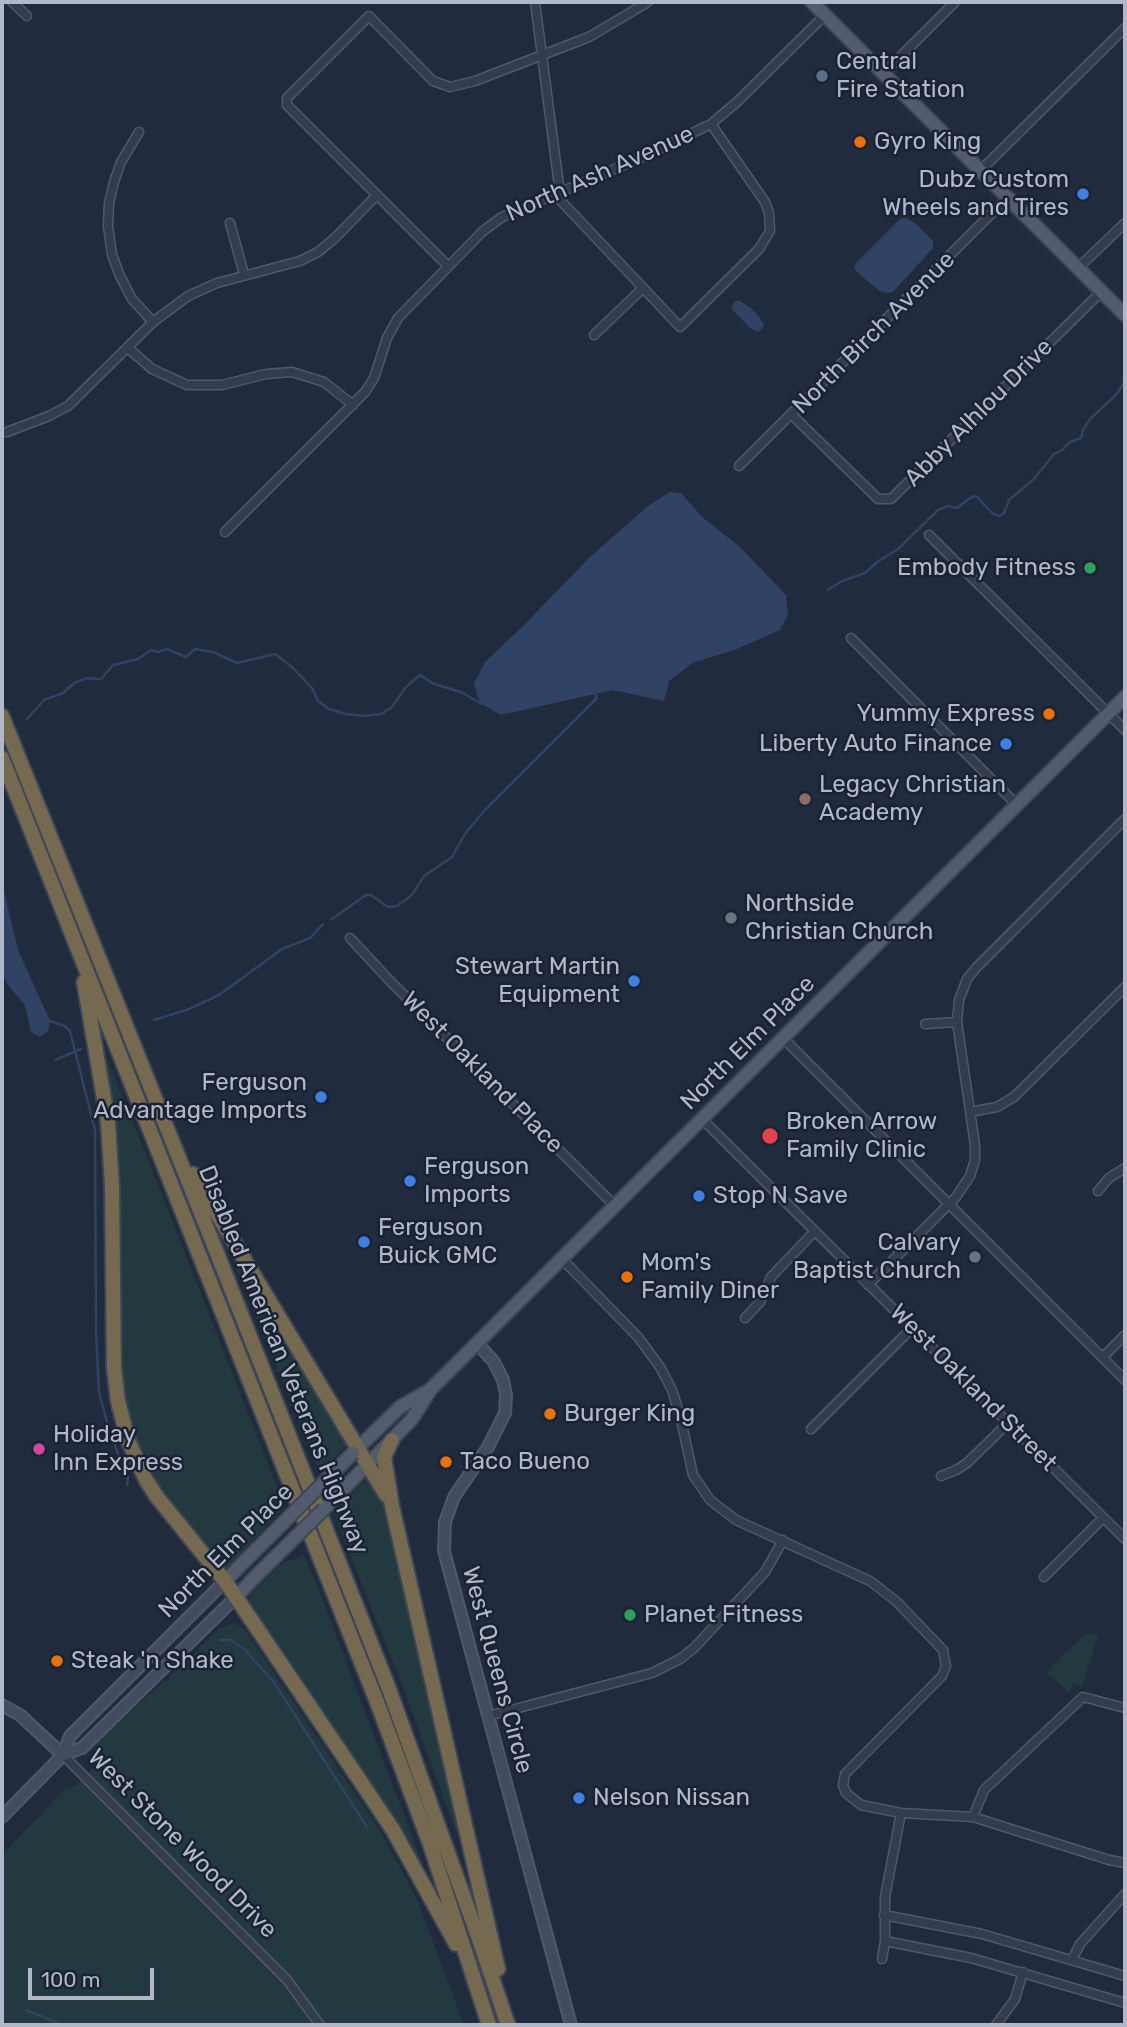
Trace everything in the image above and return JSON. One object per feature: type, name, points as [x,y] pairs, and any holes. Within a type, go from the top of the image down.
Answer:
[{"type":"highway","name":"Disabled American Veterans Highway","points":[[2,716],[389,1689],[509,2025]]},
{"type":"highway","name":"Disabled American Veterans Highway","points":[[2,758],[377,1702],[430,1844],[489,2025]]},
{"type":"highway","points":[[78,949],[108,1122],[112,1186],[113,1360],[120,1410],[128,1440],[146,1480],[171,1516],[225,1581],[393,1830],[473,1975]]},
{"type":"highway","points":[[172,1140],[365,1468],[392,1506]]},
{"type":"highway","points":[[392,1440],[384,1457],[392,1506],[468,1832],[509,2025]]},
{"type":"main road","points":[[812,2],[1125,315]]},
{"type":"main road","name":"North Elm Place","points":[[236,1597],[412,1419],[431,1389],[1125,697]]},
{"type":"main road","name":"North Elm Place","points":[[225,1581],[400,1407],[431,1389]]},
{"type":"street","points":[[12,2],[27,16]]},
{"type":"street","points":[[535,2],[561,201],[680,327],[764,245],[770,231],[765,202],[711,124]]},
{"type":"street","points":[[449,266],[285,101],[369,16],[433,81],[443,86],[460,86],[589,37],[648,2]]},
{"type":"street","points":[[883,74],[955,2]]},
{"type":"street","name":"North Ash Avenue","points":[[225,532],[353,405],[374,378],[387,338],[398,318],[494,222],[673,144],[711,124],[825,15]]},
{"type":"street","points":[[980,171],[1125,28]]},
{"type":"street","points":[[139,132],[121,162],[114,182],[108,226],[112,255],[120,276],[132,299],[153,322]]},
{"type":"street","points":[[7,432],[68,406],[170,308],[202,289],[300,261],[318,252],[377,195]]},
{"type":"street","name":"North Birch Avenue","points":[[739,466],[1007,198]]},
{"type":"street","points":[[230,223],[244,275]]},
{"type":"street","points":[[1078,268],[1125,223]]},
{"type":"street","points":[[594,335],[643,288]]},
{"type":"street","name":"Abby Alhlou Drive","points":[[792,415],[878,499],[891,499],[1102,291]]},
{"type":"street","points":[[128,348],[152,369],[187,385],[222,385],[266,374],[292,372],[324,382],[353,405]]},
{"type":"street","points":[[929,535],[1125,730]]},
{"type":"street","points":[[851,638],[1017,805]]},
{"type":"street","points":[[868,1284],[966,1185],[973,1167],[975,1152],[957,1022],[959,1000],[971,973],[1125,819]]},
{"type":"street","name":"West Oakland Place","points":[[350,938],[399,991],[615,1206]]},
{"type":"street","points":[[970,1112],[997,1107],[1014,1097],[1125,987]]},
{"type":"street","points":[[925,1024],[957,1022]]},
{"type":"street","points":[[783,1038],[1125,1380]]},
{"type":"street","name":"West Oakland Street","points":[[702,1119],[1125,1539]]},
{"type":"street","points":[[1098,1191],[1109,1178],[1125,1168]]},
{"type":"street","points":[[745,1318],[760,1302],[771,1277],[815,1231]]},
{"type":"street","points":[[562,1259],[638,1337],[660,1367],[676,1400],[688,1462],[703,1492],[726,1514],[851,1570],[877,1585],[942,1648],[946,1669],[934,1685],[849,1770],[842,1781],[844,1789],[861,1805],[901,1812],[973,1817],[1125,1863]]},
{"type":"street","points":[[811,1429],[912,1328]]},
{"type":"street","points":[[1102,1357],[1125,1335]]},
{"type":"street","name":"West Queens Circle","points":[[477,1343],[494,1362],[503,1380],[505,1413],[488,1447],[454,1497],[445,1522],[444,1551],[571,2025]]},
{"type":"street","points":[[941,1475],[962,1467],[1008,1423]]},
{"type":"street","points":[[1044,1577],[1103,1518]]},
{"type":"street","points":[[488,1716],[652,1673],[680,1659],[759,1579],[783,1540]]},
{"type":"street","name":"North Elm Place","points":[[2,1817],[63,1755],[70,1737],[225,1581]]},
{"type":"street","name":"North Elm Place","points":[[63,1755],[82,1748],[236,1597]]},
{"type":"street","points":[[973,1817],[984,1790],[1083,1698],[1125,1708]]},
{"type":"street","name":"West Stone Wood Drive","points":[[2,1705],[20,1715],[63,1755],[287,1980],[320,2025]]},
{"type":"street","points":[[882,1959],[885,1941],[885,1897],[901,1812]]},
{"type":"street","points":[[1072,1960],[1080,1944],[1125,1894]]},
{"type":"street","points":[[884,1915],[982,1934],[1125,1976]]},
{"type":"street","points":[[885,1941],[971,1958],[1125,2003]]},
{"type":"street","points":[[996,2025],[1015,1999],[1023,1972]]},
{"type":"green space","points":[[104,1059],[107,1059],[145,1152],[285,1507],[226,1569],[161,1490],[134,1435],[125,1399],[121,1355],[115,1144]]},
{"type":"green space","points":[[226,1243],[348,1443],[333,1460],[317,1467]]},
{"type":"green space","points":[[371,1474],[383,1504],[460,1830],[456,1832],[405,1692],[333,1512]]},
{"type":"green space","points":[[304,1555],[422,1863],[417,1865],[250,1605],[249,1595],[281,1564]]},
{"type":"green space","points":[[233,1623],[244,1628],[380,1831],[417,1899],[464,2025],[2,2025],[2,1855],[64,1790],[76,1786],[94,1767],[95,1746],[108,1731],[165,1681],[168,1682],[169,1677],[219,1629]]},
{"type":"green space","points":[[1087,1632],[1098,1636],[1082,1686],[1072,1683],[1070,1694],[1046,1672]]},
{"type":"water","points":[[905,217],[933,241],[933,248],[894,291],[880,291],[854,268],[900,219]]},
{"type":"water","points":[[735,301],[751,308],[764,325],[762,329],[758,332],[750,328],[731,308]]},
{"type":"water","points":[[670,492],[681,493],[702,517],[740,547],[786,595],[788,615],[780,630],[737,649],[692,663],[669,681],[664,701],[613,690],[501,715],[480,703],[474,684],[485,662],[590,557],[648,506]]},
{"type":"water","points":[[2,883],[18,950],[50,1021],[48,1031],[40,1037],[31,1032],[25,1005],[8,985],[2,973]]},
{"type":"waterway","points":[[828,590],[842,581],[865,573],[898,549],[938,510],[948,506],[957,508],[976,496],[993,514],[1000,516],[1009,500],[1033,480],[1054,454],[1070,442],[1081,438],[1090,419],[1116,395],[1125,381]]},
{"type":"waterway","points":[[27,719],[44,700],[63,693],[74,683],[87,678],[101,679],[113,665],[138,659],[151,650],[158,652],[167,649],[186,657],[195,649],[213,652],[237,663],[275,654],[312,688],[318,701],[329,709],[346,714],[381,714],[391,708],[406,687],[420,675],[434,684],[461,692],[482,704]]},
{"type":"waterway","points":[[332,919],[366,895],[371,895],[388,907],[397,906],[412,895],[424,876],[452,857],[465,834],[485,810],[597,698],[593,691]]},
{"type":"waterway","points":[[154,1020],[189,1009],[219,995],[282,949],[310,938],[323,924]]},
{"type":"waterway","points":[[50,1021],[65,1026],[70,1031],[95,1130],[99,1393],[111,1436],[128,1478],[127,1485]]},
{"type":"waterway","points":[[55,1060],[81,1049]]},
{"type":"waterway","points":[[221,1640],[230,1640],[243,1648],[273,1681],[367,1827]]},
{"type":"waterway","points":[[26,2010],[63,2025]]},
{"type":"place","name":"Central Fire Station","points":[[822,76]]},
{"type":"place","name":"Gyro King","points":[[860,142]]},
{"type":"place","name":"Dubz Custom Wheels and Tires","points":[[1083,194]]},
{"type":"place","name":"Embody Fitness","points":[[1090,568]]},
{"type":"place","name":"Yummy Express","points":[[1049,714]]},
{"type":"place","name":"Liberty Auto Finance","points":[[1006,744]]},
{"type":"place","name":"Legacy Christian Academy","points":[[805,799]]},
{"type":"place","name":"Northside Christian Church","points":[[731,918]]},
{"type":"place","name":"Stewart Martin Equipment","points":[[634,981]]},
{"type":"place","name":"Ferguson Advantage Imports","points":[[321,1097]]},
{"type":"place","name":"Broken Arrow Family Clinic","points":[[770,1136]]},
{"type":"place","name":"Ferguson Imports","points":[[410,1181]]},
{"type":"place","name":"Stop N Save","points":[[699,1196]]},
{"type":"place","name":"Ferguson Buick GMC","points":[[364,1242]]},
{"type":"place","name":"Calvary Baptist Church","points":[[975,1257]]},
{"type":"place","name":"Mom's Family Diner","points":[[627,1277]]},
{"type":"place","name":"Burger King","points":[[550,1414]]},
{"type":"place","name":"Holiday Inn Express","points":[[39,1449]]},
{"type":"place","name":"Taco Bueno","points":[[446,1462]]},
{"type":"place","name":"Planet Fitness","points":[[630,1615]]},
{"type":"place","name":"Steak 'n Shake","points":[[57,1661]]},
{"type":"place","name":"Nelson Nissan","points":[[579,1798]]}]
